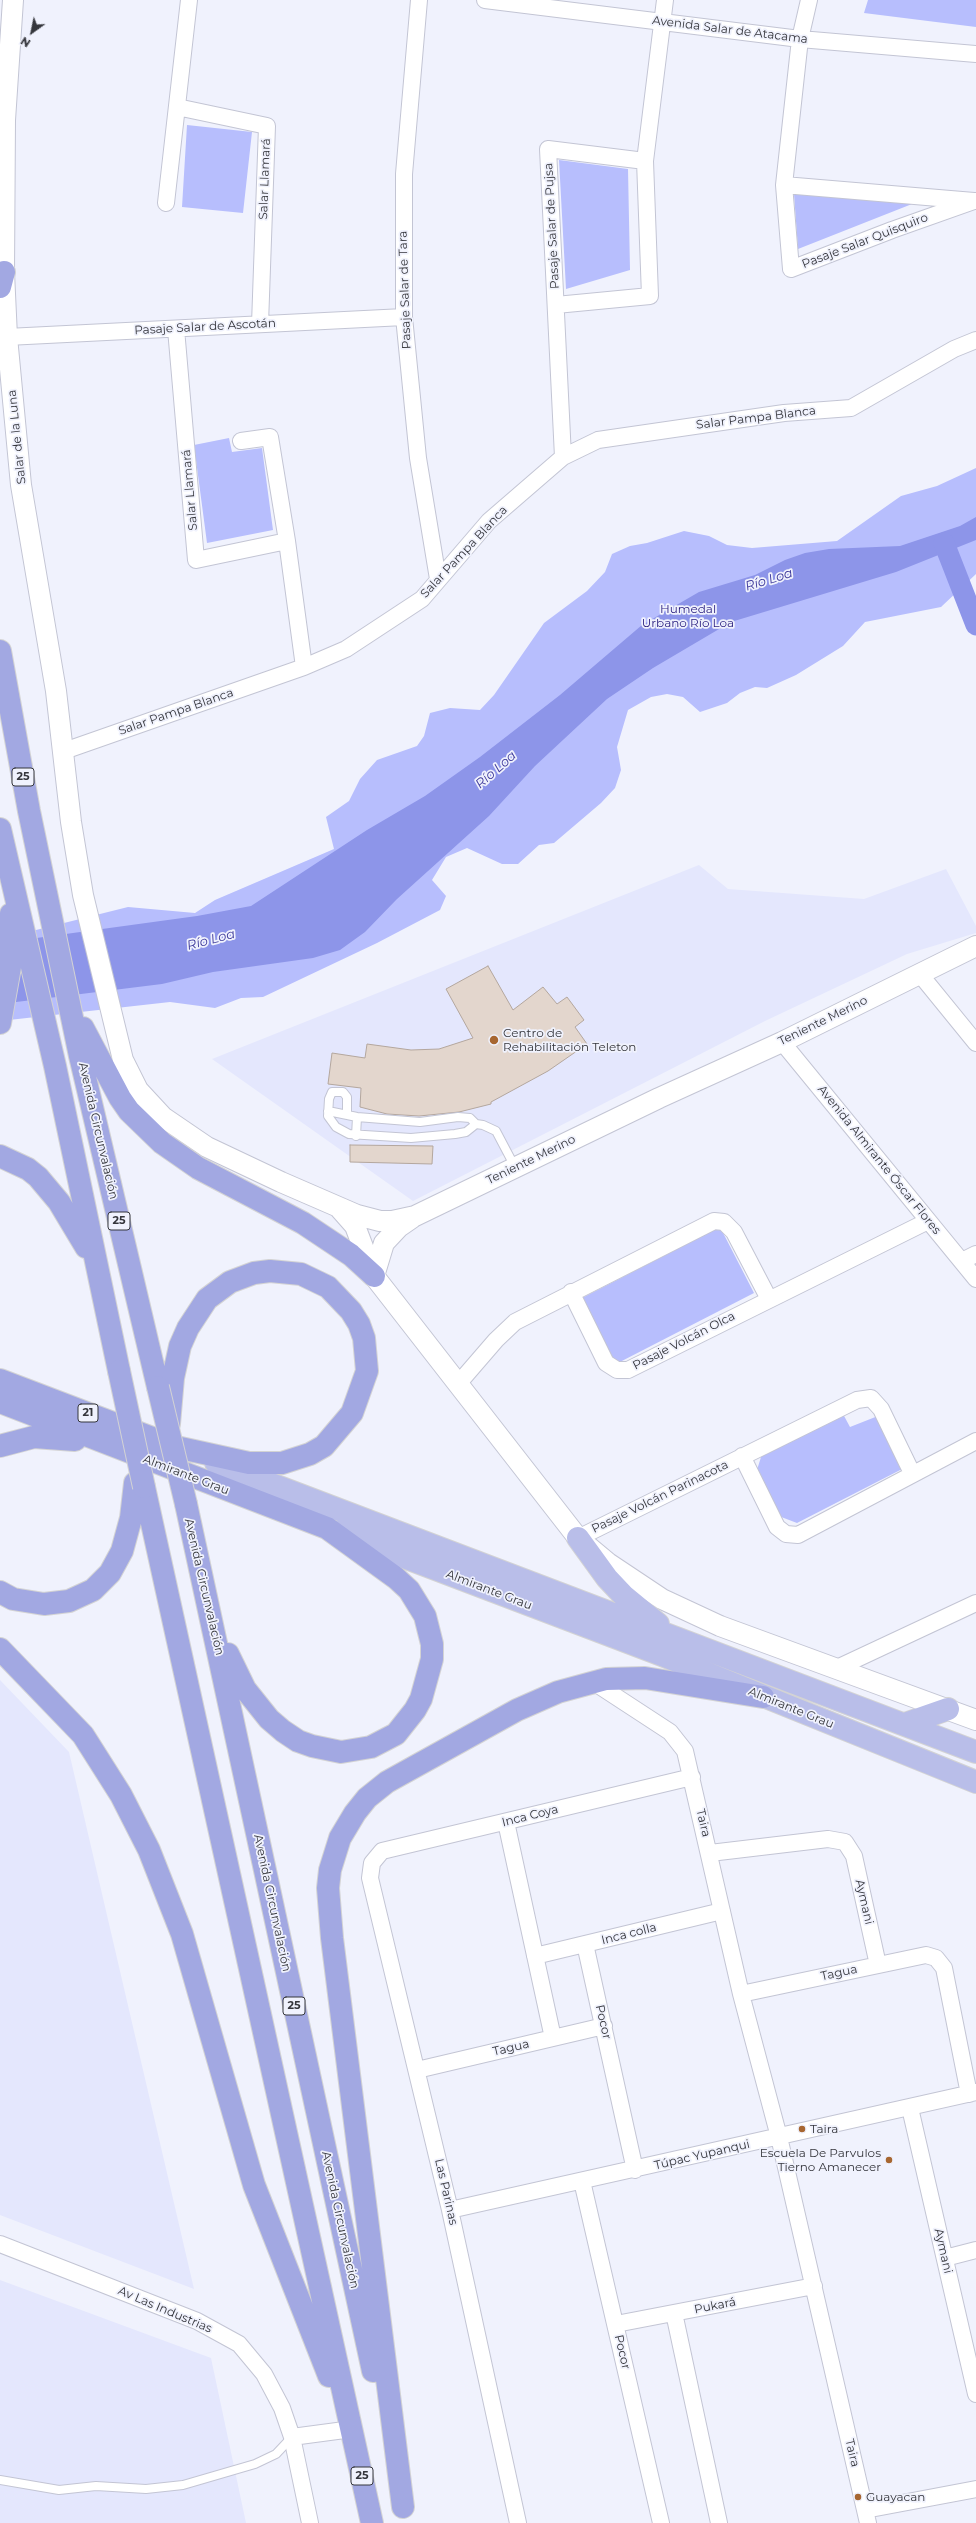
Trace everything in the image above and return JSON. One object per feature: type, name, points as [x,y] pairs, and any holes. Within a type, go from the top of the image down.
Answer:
[{"type":"highway","name":"Avenida Circunvalación","points":[[0,651],[28,803],[68,996],[90,1059],[165,1389],[172,1438],[186,1504],[211,1613],[311,2086],[405,2515]]},
{"type":"highway","name":"25","points":[[0,829],[15,915],[55,1066],[136,1455],[139,1485],[372,2523]]},
{"type":"highway","points":[[0,1023],[10,966],[15,915]]},
{"type":"highway","points":[[90,1059],[129,1111],[162,1143],[198,1168],[273,1206],[321,1235],[351,1255],[374,1276]]},
{"type":"highway","points":[[0,1156],[28,1169],[52,1193],[80,1236],[99,1274]]},
{"type":"highway","points":[[165,1389],[180,1346],[197,1312],[218,1289],[236,1279],[254,1273],[270,1271],[301,1274],[328,1287],[350,1310],[364,1338],[367,1371],[359,1399],[343,1426],[324,1446],[310,1454],[282,1463],[249,1462],[172,1438]]},
{"type":"highway","name":"Almirante Grau","points":[[0,1380],[172,1438]]},
{"type":"highway","name":"Almirante Grau","points":[[0,1402],[110,1446],[327,1528]]},
{"type":"highway","points":[[0,1446],[19,1439],[47,1437],[61,1437],[110,1446]]},
{"type":"highway","points":[[0,1592],[18,1600],[44,1604],[69,1601],[93,1590],[110,1572],[122,1551],[139,1485]]},
{"type":"highway","points":[[211,1613],[245,1689],[269,1719],[293,1738],[326,1751],[341,1752],[371,1747],[396,1734],[415,1710],[430,1673],[432,1644],[425,1616],[419,1603],[396,1578],[327,1528]]},
{"type":"highway","points":[[0,1649],[83,1735],[117,1788],[149,1850],[182,1934],[254,2185],[352,2429]]},
{"type":"highway","points":[[405,2515],[332,1938],[328,1888],[330,1870],[335,1851],[349,1823],[367,1798],[381,1786],[537,1700],[592,1681],[639,1678],[667,1680],[763,1697]]},
{"type":"main road","name":"Almirante Grau","points":[[172,1438],[684,1641],[976,1752]]},
{"type":"main road","name":"Almirante Grau","points":[[327,1528],[662,1655],[976,1782]]},
{"type":"main road","points":[[578,1538],[607,1578],[624,1596],[663,1628],[684,1641]]},
{"type":"main road","points":[[905,1724],[948,1709]]},
{"type":"street","name":"Salar de la Luna","points":[[13,0],[5,120],[2,279],[21,485],[56,691],[71,822],[83,895]]},
{"type":"street","points":[[166,203],[189,0]]},
{"type":"street","name":"Pasaje Salar de Tara","points":[[419,0],[404,174],[404,317],[418,458],[438,579]]},
{"type":"street","name":"Avenida Salar de Atacama","points":[[485,0],[800,38],[976,54]]},
{"type":"street","name":"Pasaje Salar de Pujsa","points":[[556,305],[650,296],[645,161],[661,22],[665,0]]},
{"type":"street","name":"Pasaje Salar Quisquiro","points":[[809,0],[800,38],[784,185],[791,269],[892,230],[975,201]]},
{"type":"street","name":"Salar Llamará","points":[[177,107],[267,126],[260,324]]},
{"type":"street","name":"Pasaje Salar de Pujsa","points":[[563,457],[548,149],[645,161]]},
{"type":"street","name":"Pasaje Salar Quisquiro","points":[[784,185],[975,201]]},
{"type":"street","name":"Pasaje Salar de Ascotán","points":[[7,337],[404,317]]},
{"type":"street","name":"Salar Llamará","points":[[176,329],[196,560],[287,541]]},
{"type":"street","name":"Salar Pampa Blanca","points":[[64,751],[304,667],[346,649],[422,598],[489,521],[563,457],[598,440],[784,413],[851,408],[954,349],[976,340]]},
{"type":"street","points":[[241,441],[270,437],[287,541],[304,667]]},
{"type":"street","name":"Teniente Merino","points":[[83,895],[123,1060],[138,1090],[163,1118],[182,1132],[207,1147],[340,1208],[380,1221],[415,1216],[515,1167],[782,1042],[976,946]]},
{"type":"street","points":[[919,973],[976,1043]]},
{"type":"street","name":"Avenida Almirante Óscar Flores","points":[[782,1042],[928,1221],[969,1258],[976,1279]]},
{"type":"street","points":[[340,1208],[355,1226],[374,1276],[578,1538],[636,1584],[662,1599],[720,1626],[976,1720]]},
{"type":"street","points":[[374,1276],[384,1243],[399,1227],[415,1216]]},
{"type":"street","points":[[458,1384],[496,1340],[515,1322],[571,1292],[714,1221],[724,1222],[734,1232],[769,1299]]},
{"type":"street","name":"Pasaje Volcán Olca","points":[[571,1292],[606,1363],[617,1370],[628,1370],[928,1221]]},
{"type":"street","name":"Pasaje Volcán Parinacota","points":[[578,1538],[857,1400],[871,1398],[881,1409],[912,1473]]},
{"type":"street","name":"Pasaje Volcán Parinacota","points":[[742,1456],[777,1527],[786,1534],[798,1535],[912,1473],[976,1441]]},
{"type":"street","points":[[835,1669],[976,1603]]},
{"type":"street","name":"Taira","points":[[592,1681],[670,1732],[685,1751],[742,1994],[779,2137],[867,2516]]},
{"type":"street","name":"Inca Coya","points":[[372,1863],[382,1851],[692,1776]]},
{"type":"street","points":[[506,1822],[553,2038]]},
{"type":"street","name":"Aymani","points":[[710,1853],[828,1839],[845,1842],[854,1856],[878,1965]]},
{"type":"street","name":"Las Parinas","points":[[372,1863],[370,1878],[450,2210],[518,2523]]},
{"type":"street","name":"Inca colla","points":[[535,1956],[722,1911]]},
{"type":"street","name":"Pocor","points":[[585,1944],[636,2170]]},
{"type":"street","name":"Tagua","points":[[742,1994],[926,1954],[936,1958],[944,1968],[972,2093]]},
{"type":"street","name":"Tagua","points":[[417,2070],[604,2026]]},
{"type":"street","name":"Túpac Yupanqui","points":[[450,2210],[636,2170],[972,2093]]},
{"type":"street","name":"Aymani","points":[[910,2108],[976,2394]]},
{"type":"street","name":"Pocor","points":[[582,2181],[661,2523]]},
{"type":"street","name":"Av Las Industrias","points":[[0,2244],[197,2321],[239,2344],[264,2374],[282,2408],[292,2437],[310,2523]]},
{"type":"street","points":[[945,2258],[976,2250]]},
{"type":"street","name":"Pukará","points":[[616,2324],[814,2286]]},
{"type":"street","points":[[674,2313],[719,2523]]},
{"type":"street","points":[[292,2437],[352,2429]]},
{"type":"street","points":[[867,2516],[976,2489]]},
{"type":"lane","points":[[347,1115],[349,1101],[345,1094],[339,1091],[332,1092],[328,1116],[336,1127],[345,1133],[356,1136],[411,1138],[455,1134],[466,1132],[476,1124]]},
{"type":"lane","points":[[328,1111],[358,1117],[420,1122],[464,1117],[474,1120],[476,1124],[483,1125],[496,1131],[515,1167]]},
{"type":"lane","points":[[356,1136],[358,1117]]},
{"type":"lane","points":[[0,2480],[59,2490],[96,2486],[146,2489],[182,2485],[255,2464],[276,2454],[292,2437]]},
{"type":"shaded area","name":"Centro de Rehabilitación Teleton","points":[[699,865],[728,889],[864,899],[946,869],[976,926],[976,933],[907,954],[765,1021],[413,1201],[212,1059]]},
{"type":"shaded area","points":[[0,1680],[69,1752],[194,2289],[0,2215]]},
{"type":"shaded area","points":[[0,2280],[211,2358],[246,2523],[0,2523]]},
{"type":"green space","points":[[868,0],[976,0],[976,27],[864,13]]},
{"type":"green space","points":[[187,125],[252,132],[243,213],[182,207]]},
{"type":"green space","points":[[559,160],[628,169],[630,270],[566,289]]},
{"type":"green space","points":[[794,194],[912,204],[798,249]]},
{"type":"green space","points":[[229,438],[232,452],[262,448],[273,530],[207,543],[194,445]]},
{"type":"green space","name":"Humedal Urbano Río Loa","points":[[976,468],[976,574],[941,607],[865,622],[843,646],[796,675],[767,688],[755,687],[740,693],[727,703],[700,712],[683,697],[667,694],[651,697],[628,710],[617,747],[621,770],[615,788],[601,803],[554,843],[539,845],[518,864],[502,864],[467,848],[446,857],[432,880],[446,896],[440,910],[377,943],[263,997],[241,998],[215,1008],[170,1002],[0,1021],[0,939],[128,907],[195,913],[215,900],[334,849],[326,817],[349,801],[360,779],[377,760],[417,746],[424,736],[430,713],[450,708],[480,710],[494,695],[544,623],[587,591],[605,572],[612,554],[630,546],[647,543],[684,531],[709,536],[727,545],[752,548],[837,541],[901,496],[937,486]]},
{"type":"green space","points":[[720,1227],[754,1293],[616,1364],[582,1298]]},
{"type":"green space","points":[[843,1414],[850,1427],[883,1414],[908,1466],[797,1523],[776,1515],[756,1473],[762,1454]]},
{"type":"water","name":"Río Loa","points":[[976,517],[976,540],[896,572],[731,622],[653,668],[607,699],[535,766],[489,816],[397,899],[365,932],[340,950],[313,958],[213,972],[162,984],[0,1004],[0,943],[197,916],[251,906],[367,830],[425,796],[480,757],[560,695],[642,625],[699,592],[755,575],[785,560],[805,553],[829,549],[900,546],[960,526]]},
{"type":"building","points":[[488,966],[513,1010],[543,987],[557,1004],[567,997],[584,1020],[575,1027],[587,1044],[548,1071],[491,1102],[491,1104],[459,1112],[419,1116],[387,1114],[360,1107],[361,1088],[328,1084],[332,1053],[365,1058],[367,1044],[411,1050],[439,1049],[473,1038],[446,989]]},
{"type":"building","points":[[350,1145],[433,1146],[432,1164],[350,1162]]},
{"type":"waterway","points":[[944,543],[976,625]]},
{"type":"place","name":"Centro de Rehabilitación Teleton","points":[[494,1040]]},
{"type":"place","name":"Taira","points":[[802,2129]]},
{"type":"place","name":"Escuela De Parvulos Tierno Amanecer","points":[[889,2160]]},
{"type":"place","name":"Guayacan","points":[[858,2497]]}]
